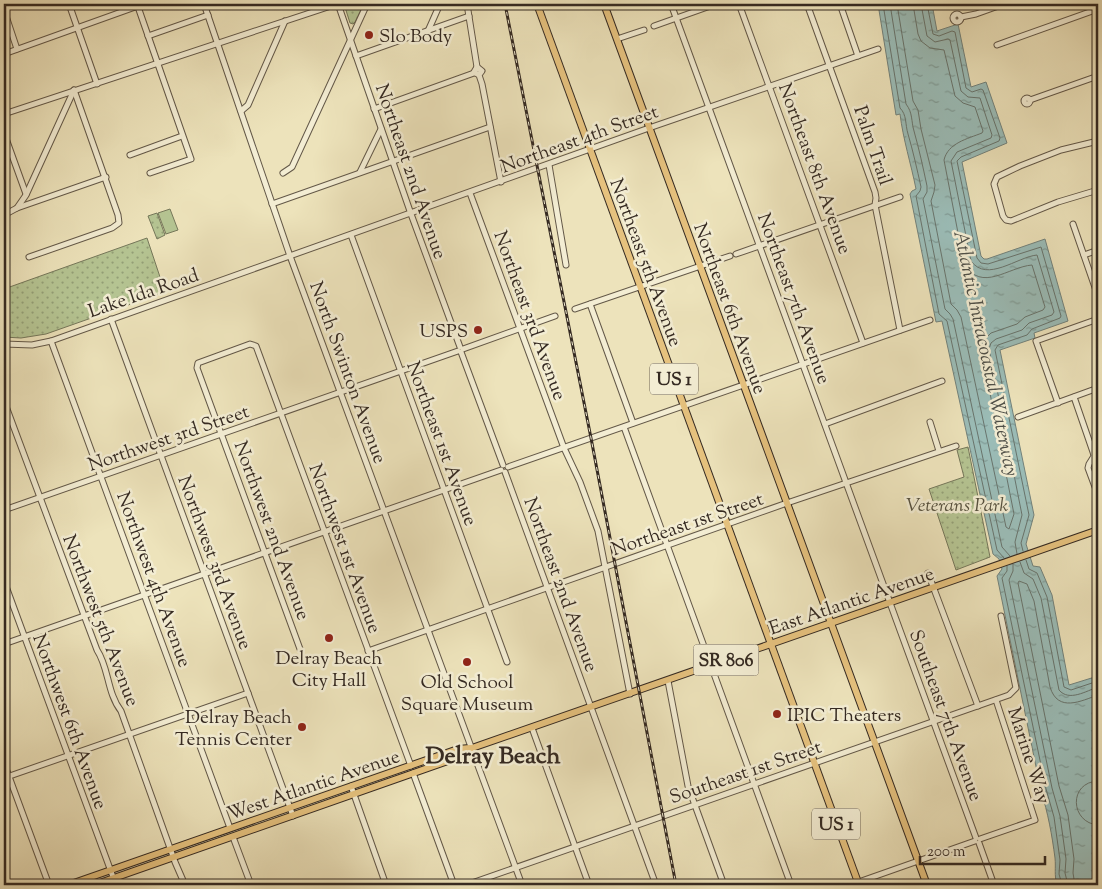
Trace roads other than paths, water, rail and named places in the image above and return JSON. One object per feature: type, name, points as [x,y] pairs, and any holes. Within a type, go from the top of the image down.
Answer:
[{"type":"main road","name":"Northeast 5th Avenue","points":[[537,4],[770,644]]},
{"type":"main road","name":"Northeast 6th Avenue","points":[[604,4],[927,885]]},
{"type":"main road","name":"East Atlantic Avenue","points":[[472,748],[1098,530]]},
{"type":"main road","name":"US 1","points":[[770,644],[859,884]]},
{"type":"main road","name":"West Atlantic Avenue","points":[[68,885],[458,749],[472,748]]},
{"type":"main road","name":"West Atlantic Avenue","points":[[94,885],[114,882],[216,842],[462,756],[472,748]]},
{"type":"main road","points":[[413,773],[422,762]]},
{"type":"main road","points":[[404,777],[411,766]]},
{"type":"main road","points":[[233,836],[237,829],[249,822]]},
{"type":"main road","points":[[216,842],[228,834],[230,828]]},
{"type":"street","points":[[69,4],[97,84]]},
{"type":"street","name":"North Swinton Avenue","points":[[204,4],[290,256],[522,885]]},
{"type":"street","points":[[4,114],[338,4]]},
{"type":"street","name":"Northeast 2nd Avenue","points":[[338,4],[410,214],[656,885]]},
{"type":"street","points":[[283,173],[292,166],[367,4]]},
{"type":"street","points":[[428,31],[440,4]]},
{"type":"street","points":[[467,4],[477,72],[501,182]]},
{"type":"street","name":"Northeast 7th Avenue","points":[[671,4],[890,602]]},
{"type":"street","points":[[654,26],[716,4]]},
{"type":"street","name":"Northeast 8th Avenue","points":[[739,4],[863,343]]},
{"type":"street","name":"Palm Trail","points":[[807,4],[875,192],[875,205],[900,330]]},
{"type":"street","points":[[840,4],[858,56]]},
{"type":"street","points":[[961,16],[976,14],[1004,4]]},
{"type":"street","points":[[4,54],[137,5],[191,159],[150,174]]},
{"type":"street","points":[[997,44],[1098,9]]},
{"type":"street","points":[[4,10],[17,49]]},
{"type":"street","points":[[148,36],[208,15]]},
{"type":"street","points":[[356,56],[469,16]]},
{"type":"street","points":[[241,111],[248,105],[285,21]]},
{"type":"street","points":[[617,40],[644,30]]},
{"type":"street","name":"Northeast 4th Street","points":[[290,256],[649,128],[878,49]]},
{"type":"street","points":[[374,109],[477,72]]},
{"type":"street","points":[[1030,100],[1098,76]]},
{"type":"street","points":[[29,257],[112,228],[119,223],[106,177],[74,90]]},
{"type":"street","points":[[17,208],[26,195],[74,90]]},
{"type":"street","points":[[272,204],[490,127]]},
{"type":"street","points":[[360,173],[381,128]]},
{"type":"street","points":[[4,133],[26,195]]},
{"type":"street","points":[[130,155],[182,136]]},
{"type":"street","points":[[1098,141],[1042,157],[1005,173],[994,181],[995,191],[1003,216],[1006,220],[1011,221],[1058,202],[1098,190]]},
{"type":"street","points":[[549,165],[566,265]]},
{"type":"street","points":[[4,215],[17,208],[106,177]]},
{"type":"street","name":"Northeast 3rd Avenue","points":[[470,193],[564,448],[580,482],[598,531],[630,694]]},
{"type":"street","points":[[736,254],[900,196]]},
{"type":"street","points":[[1073,224],[1098,296]]},
{"type":"street","name":"Northeast 1st Avenue","points":[[351,235],[507,662]]},
{"type":"street","points":[[1084,255],[1098,250]]},
{"type":"street","name":"Lake Ida Road","points":[[4,344],[32,345],[51,340],[290,256]]},
{"type":"street","points":[[575,309],[730,256]]},
{"type":"street","points":[[590,304],[633,424]]},
{"type":"street","name":"Northwest 3rd Street","points":[[4,510],[555,316]]},
{"type":"street","name":"Northwest 3rd Avenue","points":[[111,319],[293,816]]},
{"type":"street","points":[[1058,403],[1036,341],[1098,319]]},
{"type":"street","points":[[4,644],[930,320]]},
{"type":"street","name":"Northwest 4th Avenue","points":[[51,340],[230,828]]},
{"type":"street","name":"Northwest 1st Avenue","points":[[196,366],[198,363],[250,344],[256,346],[411,766]]},
{"type":"street","name":"Northwest 2nd Avenue","points":[[196,366],[300,649]]},
{"type":"street","points":[[825,424],[942,381]]},
{"type":"street","points":[[1018,417],[1098,388]]},
{"type":"street","points":[[1074,397],[1094,456],[1088,468],[1098,495]]},
{"type":"street","name":"Northwest 5th Avenue","points":[[4,401],[100,655],[113,696],[130,734],[173,858],[185,885]]},
{"type":"street","points":[[930,422],[939,451]]},
{"type":"street","points":[[624,427],[791,885]]},
{"type":"street","name":"Northeast 1st Street","points":[[368,651],[787,503],[956,446]]},
{"type":"street","points":[[928,572],[978,706]]},
{"type":"street","name":"Northwest 6th Avenue","points":[[4,581],[114,882]]},
{"type":"street","name":"Southeast 7th Avenue","points":[[890,602],[994,885]]},
{"type":"street","name":"Marine Way","points":[[1001,616],[1016,688],[1013,693]]},
{"type":"street","points":[[668,681],[688,786],[724,885]]},
{"type":"street","points":[[6,777],[248,693]]},
{"type":"street","name":"Southeast 1st Street","points":[[466,885],[1013,693]]},
{"type":"street","name":"Marine Way","points":[[977,840],[1035,820],[996,700]]},
{"type":"street","points":[[532,728],[589,885]]},
{"type":"street","points":[[4,763],[6,777],[49,885]]},
{"type":"street","points":[[413,773],[454,885]]},
{"type":"street","points":[[351,786],[386,885]]},
{"type":"street","points":[[233,836],[251,885]]},
{"type":"street","points":[[850,885],[859,884],[977,840]]},
{"type":"water","name":"Atlantic Intracoastal Waterway","points":[[878,4],[932,4],[937,31],[958,24],[971,87],[986,82],[1007,143],[962,162],[981,256],[987,259],[1045,239],[1068,321],[1034,333],[1035,338],[1000,350],[1034,515],[1026,544],[1033,566],[1040,567],[1052,595],[1069,685],[1098,676],[1098,799],[1095,800],[1098,818],[1098,885],[1057,885],[1056,881],[1050,824],[1041,791],[997,576],[1002,569],[999,559],[993,554],[942,321],[936,322],[910,194],[916,189],[900,114],[896,115]]},
{"type":"railway","points":[[505,4],[591,438],[676,885]]},
{"type":"place","name":"Slo Body","points":[[369,35]]},
{"type":"place","name":"USPS","points":[[478,330]]},
{"type":"place","name":"Delray Beach City Hall","points":[[329,638]]},
{"type":"place","name":"Old School Square Museum","points":[[467,662]]},
{"type":"place","name":"IPIC Theaters","points":[[777,714]]},
{"type":"place","name":"Delray Beach Tennis Center","points":[[302,727]]},
{"type":"district","name":"Delray Beach","points":[[493,755]]},
{"type":"park label","name":"Veterans Park","points":[[957,504]]}]
